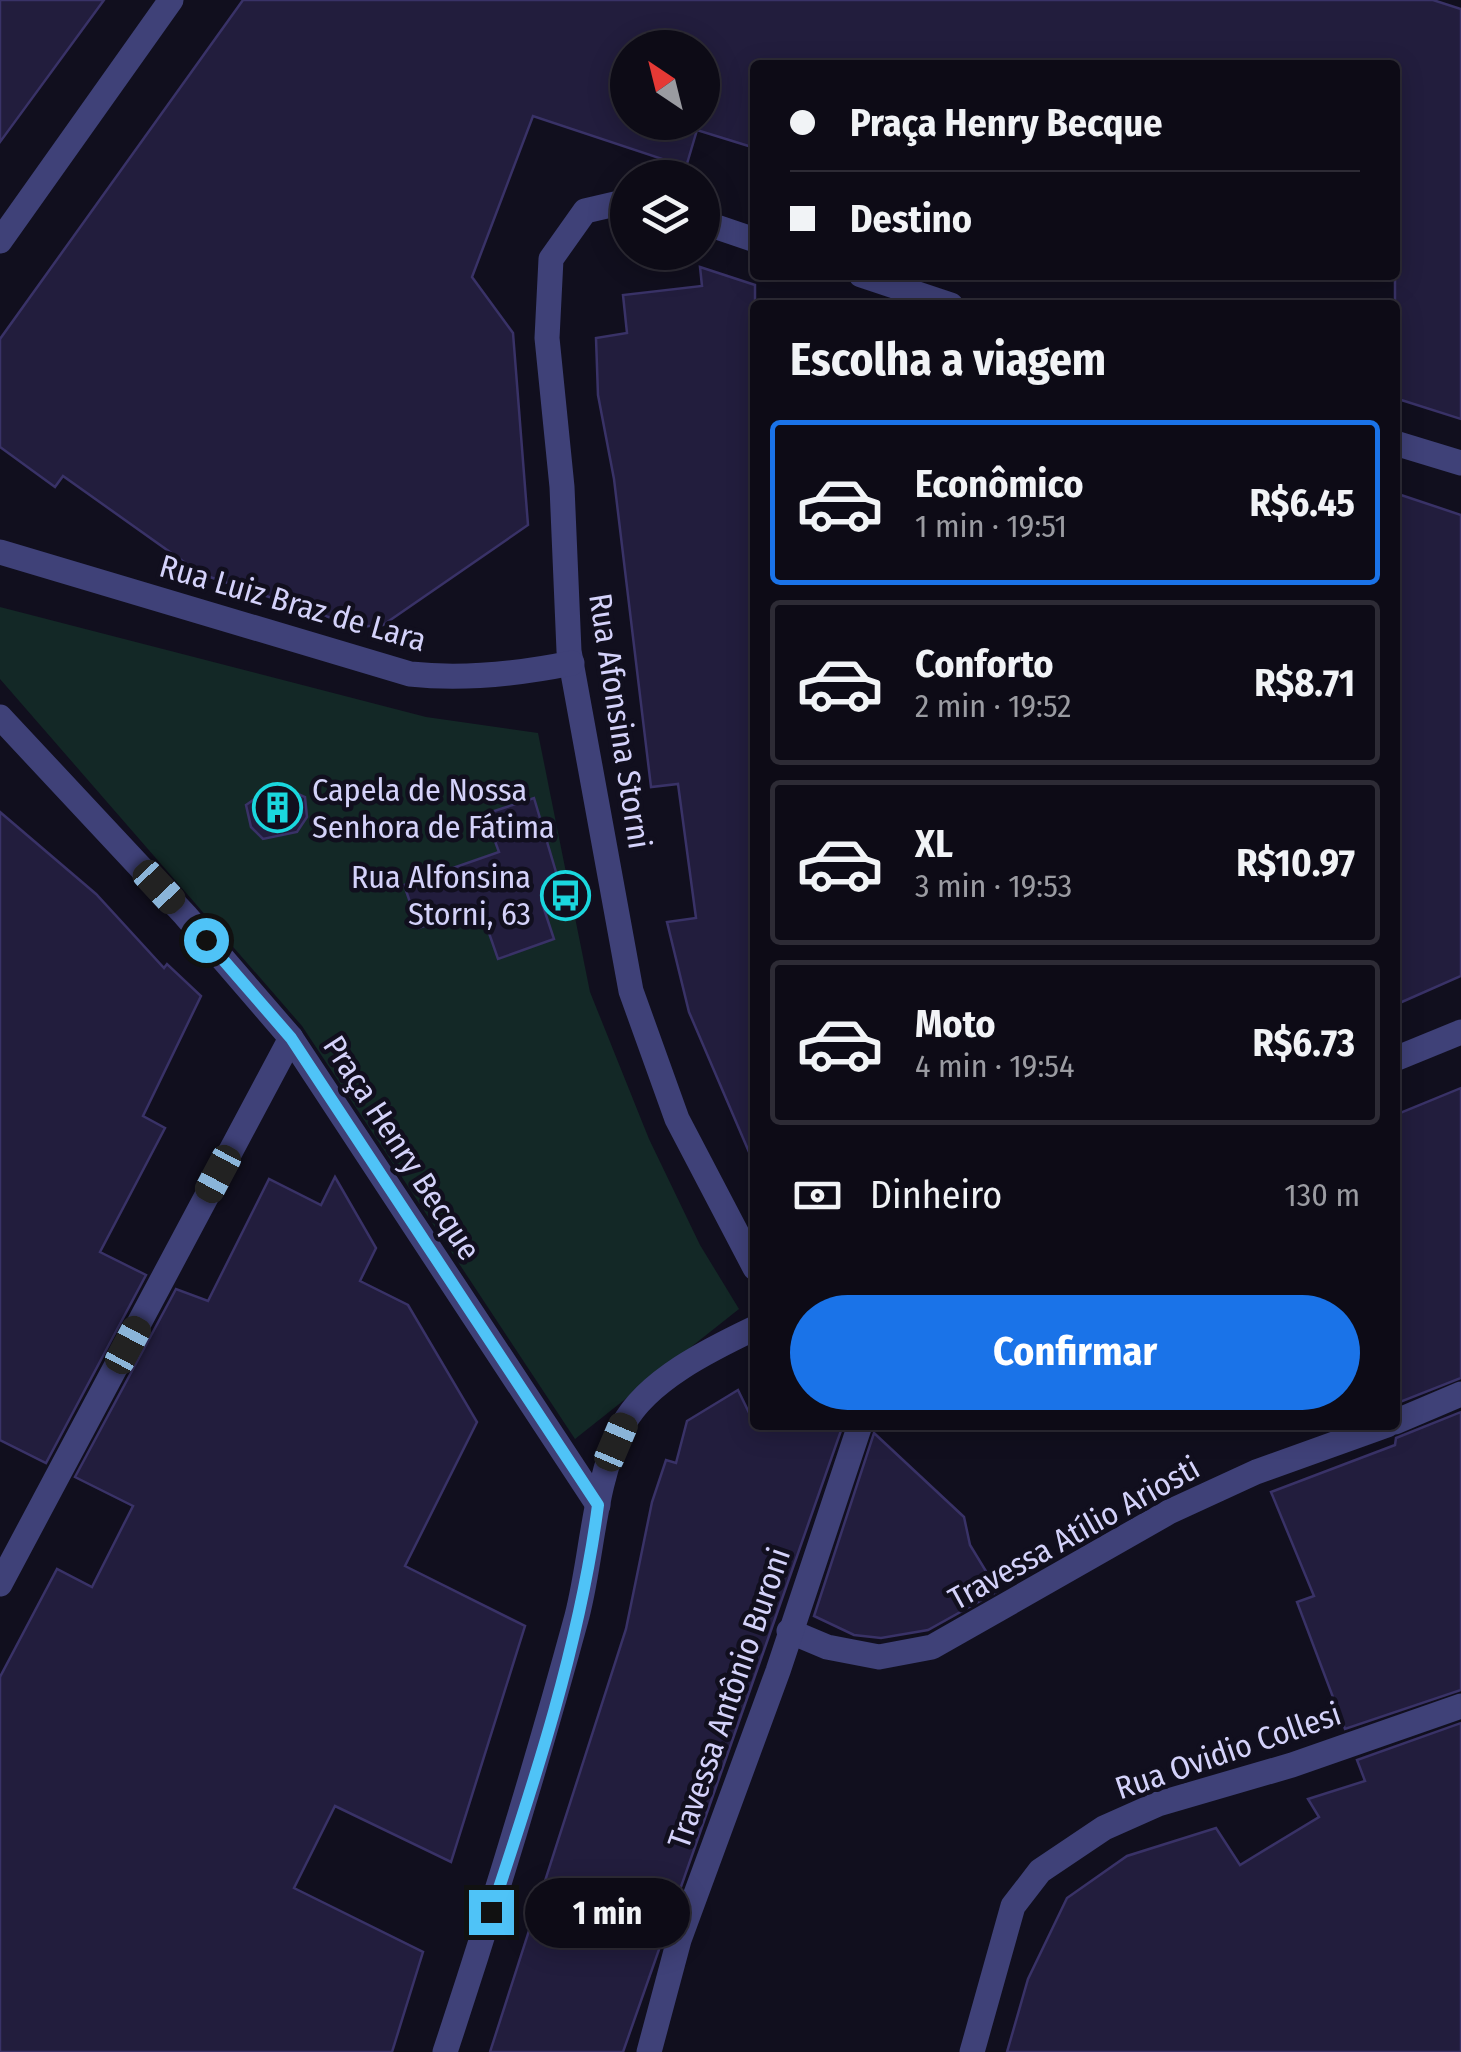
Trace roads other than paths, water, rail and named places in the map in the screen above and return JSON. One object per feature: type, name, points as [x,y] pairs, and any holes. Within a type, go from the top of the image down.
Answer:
[{"type":"street","points":[[0,241],[171,0]]},
{"type":"street","name":"Rua Afonsina Storni","points":[[610,205],[585,211],[551,259],[547,338],[572,663],[632,991],[677,1119],[750,1258]]},
{"type":"street","points":[[720,228],[750,238]]},
{"type":"street","points":[[876,280],[937,300]]},
{"type":"street","points":[[1400,445],[1461,463]]},
{"type":"street","name":"Rua Luiz Braz de Lara","points":[[0,552],[410,674],[446,678],[526,672],[572,663]]},
{"type":"street","name":"Praça Henry Becque","points":[[0,717],[185,915],[291,1038],[598,1505]]},
{"type":"street","points":[[1400,1058],[1461,1032]]},
{"type":"street","points":[[0,1584],[291,1038]]},
{"type":"street","points":[[445,2052],[526,1807],[590,1566],[608,1462],[625,1421],[685,1362],[750,1330]]},
{"type":"street","points":[[1400,1420],[1461,1394]]},
{"type":"street","name":"Travessa Antônio Buroni","points":[[649,2052],[678,1940],[858,1430]]},
{"type":"street","name":"Travessa Atílio Ariosti","points":[[789,1631],[827,1646],[879,1657],[932,1647],[1169,1512],[1256,1472],[1373,1430]]},
{"type":"street","name":"Rua Ovidio Collesi","points":[[972,2052],[1013,1906],[1040,1871],[1104,1828],[1158,1804],[1292,1765],[1461,1706]]},
{"type":"place","name":"Capela de Nossa Senhora de Fátima","points":[[277,808]]},
{"type":"place","name":"Rua Alfonsina Storni, 63","points":[[566,895]]}]
